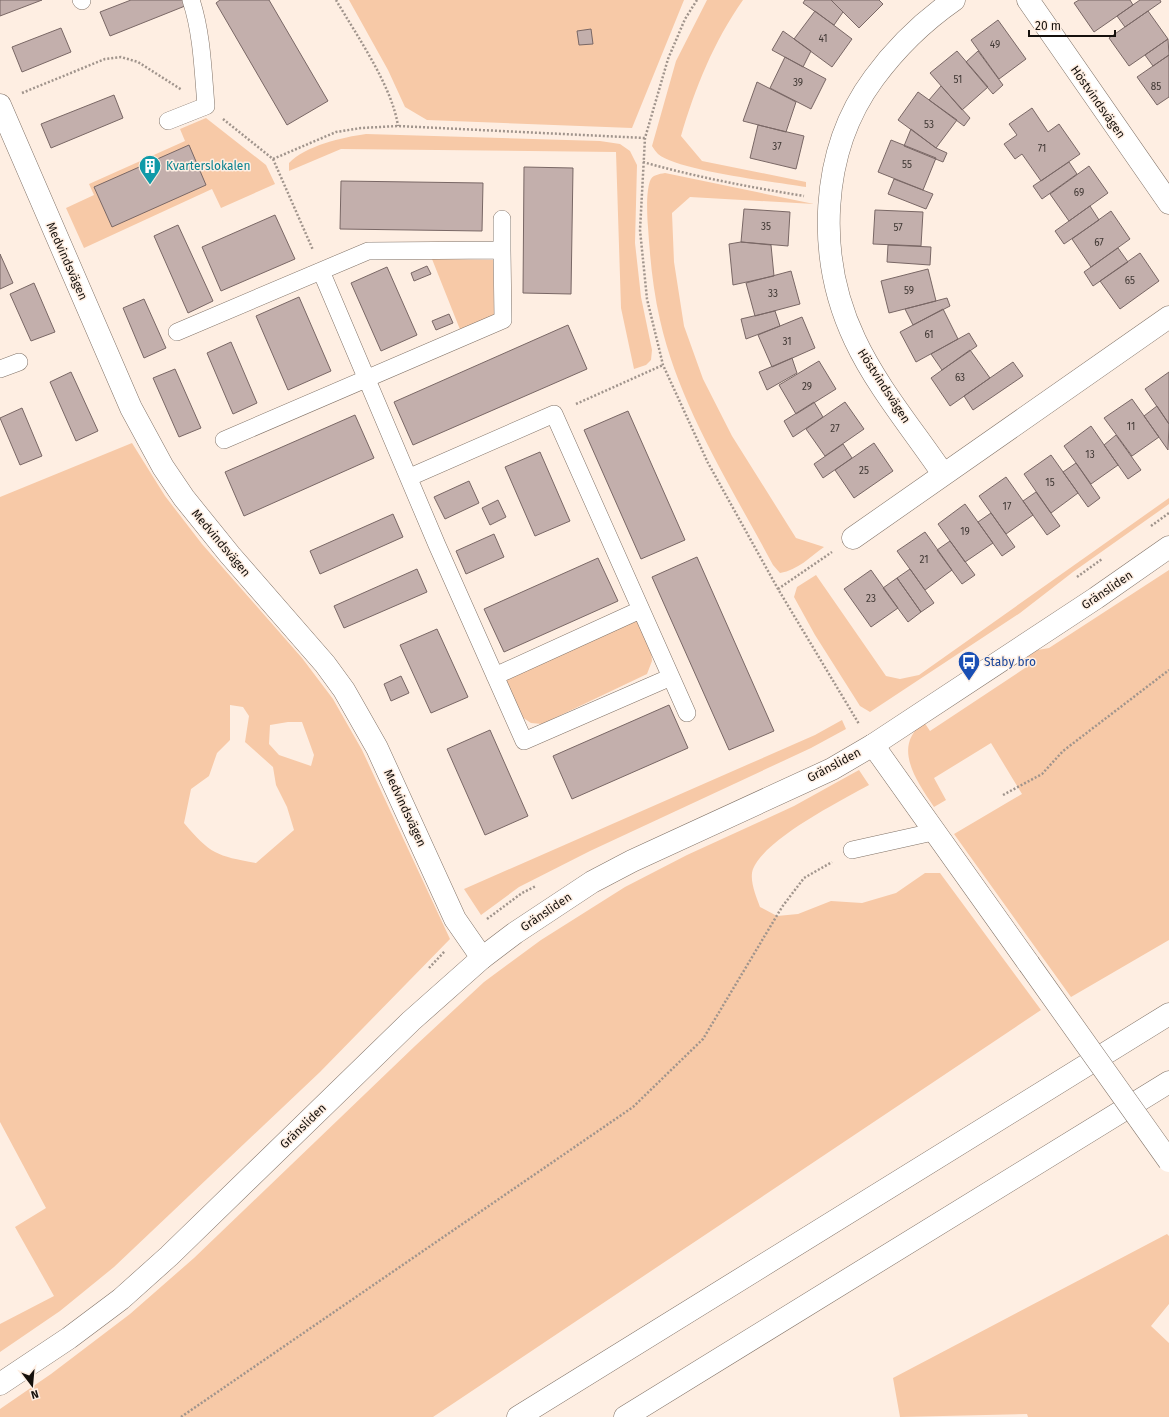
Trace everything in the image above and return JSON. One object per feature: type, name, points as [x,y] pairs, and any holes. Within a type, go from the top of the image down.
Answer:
[{"type":"main road","name":"Höstvindsvägen","points":[[943,474],[871,370],[855,340],[842,308],[834,272],[828,236],[828,200],[841,146],[854,112],[873,78],[901,46],[938,11],[954,0]]},
{"type":"main road","name":"Höstvindsvägen","points":[[1028,0],[1169,203]]},
{"type":"main road","name":"Medvindsvägen","points":[[0,105],[131,408],[162,467],[200,519],[325,664],[344,690],[377,748],[455,919],[482,958]]},
{"type":"main road","points":[[853,538],[1169,316]]},
{"type":"main road","name":"Gränsliden","points":[[0,1384],[69,1338],[121,1299],[169,1256],[411,1021],[482,958],[515,933],[592,882],[632,861],[832,768],[872,745],[1090,602],[1169,547]]},
{"type":"main road","points":[[872,745],[1169,1161]]},
{"type":"main road","points":[[518,1417],[1169,1014]]},
{"type":"main road","points":[[625,1417],[1169,1082]]},
{"type":"main road","points":[[1140,1099],[1169,1087]]},
{"type":"lane","points":[[168,121],[206,106],[201,56],[194,10],[190,0]]},
{"type":"lane","points":[[224,440],[503,320],[502,219]]},
{"type":"lane","points":[[177,332],[368,251],[502,250]]},
{"type":"lane","points":[[321,271],[410,477],[437,545],[524,741],[671,677]]},
{"type":"lane","points":[[0,369],[19,362]]},
{"type":"lane","points":[[410,477],[554,414],[687,713]]},
{"type":"lane","points":[[495,676],[640,610]]},
{"type":"lane","points":[[852,850],[933,832]]},
{"type":"path","points":[[336,0],[389,93],[396,110],[398,126]]},
{"type":"path","points":[[697,0],[685,19],[668,60],[645,138],[640,230],[647,299],[663,366],[708,463],[778,589],[872,745]]},
{"type":"path","points":[[21,93],[105,59],[121,57],[138,62],[206,106],[274,159],[321,271]]},
{"type":"path","points":[[274,159],[336,132],[361,128],[398,126],[645,138]]},
{"type":"path","points":[[643,162],[687,175],[734,185],[828,200]]},
{"type":"path","points":[[554,414],[663,366]]},
{"type":"path","points":[[778,589],[853,538]]},
{"type":"path","points":[[1003,795],[1042,774],[1063,751],[1169,670]]},
{"type":"path","points":[[181,1417],[633,1107],[703,1039],[782,907],[804,878],[852,850]]},
{"type":"shaded area","points":[[349,0],[684,0],[632,128],[427,120],[405,107],[388,70]]},
{"type":"shaded area","points":[[707,0],[743,0],[723,32],[706,65],[681,136],[702,161],[806,182],[806,187],[728,175],[685,166],[658,154],[652,146],[676,61]]},
{"type":"shaded area","points":[[206,118],[266,165],[275,184],[221,208],[212,189],[84,248],[66,208],[94,195],[89,184],[185,141],[180,129]]},
{"type":"shaded area","points":[[366,134],[600,141],[620,144],[630,151],[637,165],[635,243],[641,297],[652,350],[651,360],[646,365],[634,369],[621,308],[616,152],[341,149],[289,171],[289,163],[296,157],[314,147],[347,137]]},
{"type":"shaded area","points":[[665,173],[814,204],[690,197],[672,213],[674,262],[684,326],[703,379],[732,436],[796,538],[824,547],[804,563],[780,573],[773,565],[708,446],[680,384],[669,352],[660,320],[654,286],[647,210],[648,191],[651,179],[656,175]]},
{"type":"shaded area","points":[[432,259],[493,260],[494,318],[461,332]]},
{"type":"shaded area","points":[[132,443],[165,496],[202,544],[302,658],[333,699],[362,750],[450,939],[320,1072],[114,1267],[60,1311],[0,1352],[0,1324],[54,1296],[15,1227],[46,1208],[0,1122],[0,497]],"holes":[[[230,705],[243,707],[249,716],[245,742],[273,767],[276,785],[287,807],[294,830],[256,863],[232,858],[215,852],[201,841],[184,823],[191,789],[209,776],[217,753],[230,740]],[[288,722],[302,722],[314,755],[311,766],[279,755],[269,744],[270,725]]]},
{"type":"shaded area","points":[[1169,498],[1169,504],[1073,572],[1020,613],[870,712],[860,706],[815,635],[794,597],[797,587],[816,575],[886,676],[900,679],[919,675]]},
{"type":"shaded area","points":[[1169,570],[1169,940],[1071,997],[954,834],[1022,794],[991,743],[934,778],[946,800],[934,807],[910,764],[908,753],[909,742],[914,732],[924,722],[930,731],[1028,666],[1022,656],[1032,651],[1049,648]]},
{"type":"shaded area","points":[[636,617],[651,649],[652,661],[647,674],[542,724],[531,723],[522,717],[503,677]]},
{"type":"shaded area","points":[[842,720],[846,729],[811,748],[590,851],[519,887],[481,915],[464,889],[815,735]]},
{"type":"shaded area","points":[[859,770],[869,785],[787,833],[760,857],[753,869],[752,878],[760,907],[777,916],[798,914],[831,901],[862,903],[896,893],[925,873],[940,873],[1041,1010],[433,1417],[0,1417],[0,1409],[51,1374],[130,1314],[194,1258],[415,1046],[484,982],[541,940],[625,887],[687,855],[794,806]]},
{"type":"shaded area","points":[[1167,1234],[1169,1236],[1169,1304],[1151,1326],[1169,1343],[1169,1417],[1028,1417],[1027,1414],[900,1417],[893,1378]]},
{"type":"building","points":[[0,0],[42,0],[0,16]]},
{"type":"building","points":[[131,0],[183,0],[185,6],[110,36],[100,12]]},
{"type":"building","points":[[220,0],[269,0],[328,101],[287,125],[216,3]]},
{"type":"building","points":[[805,0],[831,0],[843,12],[834,25],[803,3]]},
{"type":"building","points":[[831,0],[879,0],[883,4],[859,28]]},
{"type":"building","points":[[1079,0],[1130,0],[1133,5],[1094,32],[1074,3]]},
{"type":"building","points":[[1140,0],[1160,0],[1161,2],[1125,27],[1117,16]]},
{"type":"building","points":[[815,11],[852,39],[832,67],[794,39]]},
{"type":"building","points":[[1148,11],[1168,39],[1129,66],[1109,38]]},
{"type":"building","points":[[998,20],[1026,59],[999,79],[971,40]]},
{"type":"building","points":[[61,28],[71,52],[22,72],[12,47]]},
{"type":"building","points":[[591,29],[593,44],[579,45],[577,31]]},
{"type":"building","points":[[783,31],[811,51],[803,67],[772,50]]},
{"type":"building","points":[[1168,39],[1169,55],[1153,66],[1145,55]]},
{"type":"building","points":[[957,51],[988,87],[962,110],[930,73]]},
{"type":"building","points":[[978,51],[1003,85],[993,94],[966,62]]},
{"type":"building","points":[[1169,55],[1169,97],[1157,105],[1137,77]]},
{"type":"building","points":[[785,57],[826,79],[811,109],[770,88]]},
{"type":"building","points":[[757,82],[796,102],[786,132],[743,121]]},
{"type":"building","points":[[941,86],[970,118],[964,126],[929,100]]},
{"type":"building","points":[[918,92],[957,120],[936,148],[898,120]]},
{"type":"building","points":[[114,95],[123,118],[51,148],[41,124]]},
{"type":"building","points":[[1032,108],[1048,132],[1059,124],[1080,154],[1041,181],[1022,154],[1015,159],[1004,144],[1017,135],[1009,124]]},
{"type":"building","points":[[758,125],[804,136],[796,169],[750,158]]},
{"type":"building","points":[[911,129],[936,148],[947,153],[943,162],[904,146]]},
{"type":"building","points":[[891,140],[936,158],[923,190],[878,172]]},
{"type":"building","name":"Kvarterslokalen","points":[[189,145],[206,185],[112,227],[94,187]]},
{"type":"building","points":[[1069,162],[1077,174],[1042,199],[1033,186]]},
{"type":"building","points":[[1089,166],[1108,193],[1069,221],[1050,194]]},
{"type":"building","points":[[524,167],[573,168],[571,294],[523,293]]},
{"type":"building","points":[[894,179],[933,194],[926,209],[888,194]]},
{"type":"building","points":[[341,181],[483,183],[482,231],[340,229]]},
{"type":"building","points":[[1090,206],[1099,220],[1064,244],[1055,231]]},
{"type":"building","points":[[744,209],[790,212],[788,246],[741,242]]},
{"type":"building","points":[[875,210],[923,212],[921,246],[873,244]]},
{"type":"building","points":[[1111,211],[1130,239],[1091,267],[1072,239]]},
{"type":"building","points":[[275,215],[295,259],[221,291],[202,247]]},
{"type":"building","points":[[178,225],[213,301],[188,313],[154,236]]},
{"type":"building","points":[[741,242],[771,245],[774,276],[733,285],[729,244]]},
{"type":"building","points":[[888,245],[931,247],[930,265],[887,262]]},
{"type":"building","points":[[1118,248],[1128,262],[1093,286],[1084,272]]},
{"type":"building","points":[[1140,253],[1159,281],[1120,309],[1100,281]]},
{"type":"building","points":[[0,254],[13,283],[0,289]]},
{"type":"building","points":[[427,266],[431,274],[414,281],[411,273]]},
{"type":"building","points":[[387,267],[417,335],[381,351],[351,283]]},
{"type":"building","points":[[928,269],[936,301],[889,313],[881,281]]},
{"type":"building","points":[[791,271],[800,304],[755,316],[746,283]]},
{"type":"building","points":[[34,283],[55,332],[31,341],[10,294]]},
{"type":"building","points":[[299,297],[331,371],[288,390],[256,316]]},
{"type":"building","points":[[947,298],[950,306],[913,325],[905,309]]},
{"type":"building","points":[[144,299],[166,348],[144,358],[123,308]]},
{"type":"building","points":[[943,309],[958,339],[916,362],[900,332]]},
{"type":"building","points":[[775,311],[780,326],[746,339],[741,319]]},
{"type":"building","points":[[449,314],[453,323],[436,330],[432,321]]},
{"type":"building","points":[[802,317],[815,348],[772,367],[758,335]]},
{"type":"building","points":[[568,325],[587,369],[413,445],[394,402]]},
{"type":"building","points":[[969,333],[977,346],[942,370],[931,354]]},
{"type":"building","points":[[231,342],[257,403],[233,414],[207,353]]},
{"type":"building","points":[[970,350],[990,378],[950,406],[931,378]]},
{"type":"building","points":[[792,358],[797,373],[767,390],[759,372]]},
{"type":"building","points":[[819,361],[836,389],[796,414],[779,385]]},
{"type":"building","points":[[1013,362],[1023,376],[973,410],[964,396]]},
{"type":"building","points":[[175,369],[201,428],[179,437],[153,378]]},
{"type":"building","points":[[71,372],[98,431],[76,441],[50,382]]},
{"type":"building","points":[[1169,372],[1169,424],[1145,389]]},
{"type":"building","points":[[1132,399],[1159,437],[1132,456],[1104,418]]},
{"type":"building","points":[[814,402],[823,417],[793,437],[784,421]]},
{"type":"building","points":[[845,402],[864,429],[825,456],[806,429]]},
{"type":"building","points":[[1157,406],[1169,424],[1168,450],[1144,416]]},
{"type":"building","points":[[22,408],[42,456],[20,465],[0,418]]},
{"type":"building","points":[[628,411],[685,540],[641,559],[584,430]]},
{"type":"building","points":[[355,415],[374,458],[244,516],[225,472]]},
{"type":"building","points":[[1091,426],[1118,465],[1091,484],[1064,446]]},
{"type":"building","points":[[1116,435],[1141,470],[1128,479],[1104,445]]},
{"type":"building","points":[[874,443],[893,471],[854,498],[835,470]]},
{"type":"building","points":[[843,444],[852,458],[823,478],[814,464]]},
{"type":"building","points":[[540,452],[570,521],[535,536],[505,467]]},
{"type":"building","points":[[1051,455],[1078,493],[1051,513],[1024,474]]},
{"type":"building","points":[[1076,463],[1100,498],[1088,507],[1063,472]]},
{"type":"building","points":[[1006,477],[1033,515],[1006,534],[979,496]]},
{"type":"building","points":[[469,481],[479,503],[445,519],[434,497]]},
{"type":"building","points":[[1036,492],[1060,526],[1047,535],[1023,501]]},
{"type":"building","points":[[498,500],[506,517],[490,525],[482,508]]},
{"type":"building","points":[[965,504],[993,543],[965,562],[938,524]]},
{"type":"building","points":[[991,513],[1015,547],[1002,556],[978,522]]},
{"type":"building","points":[[393,514],[403,537],[320,574],[310,551]]},
{"type":"building","points":[[925,532],[952,570],[925,590],[897,551]]},
{"type":"building","points":[[494,534],[504,557],[466,574],[456,551]]},
{"type":"building","points":[[950,541],[975,575],[962,584],[937,550]]},
{"type":"building","points":[[697,557],[774,731],[729,750],[652,577]]},
{"type":"building","points":[[598,558],[618,601],[504,652],[484,609]]},
{"type":"building","points":[[417,569],[427,592],[344,628],[334,606]]},
{"type":"building","points":[[910,569],[934,603],[921,612],[897,578]]},
{"type":"building","points":[[871,570],[898,608],[871,627],[844,589]]},
{"type":"building","points":[[897,578],[921,612],[908,622],[883,588]]},
{"type":"building","points":[[437,629],[468,697],[431,713],[400,645]]},
{"type":"building","points":[[401,676],[409,693],[391,701],[384,684]]},
{"type":"building","points":[[669,705],[688,748],[572,799],[553,756]]},
{"type":"building","points":[[490,730],[528,816],[485,835],[447,749]]},
{"type":"place","name":"Kvarterslokalen","points":[[150,186]]},
{"type":"place","name":"Staby bro","points":[[969,682]]}]
